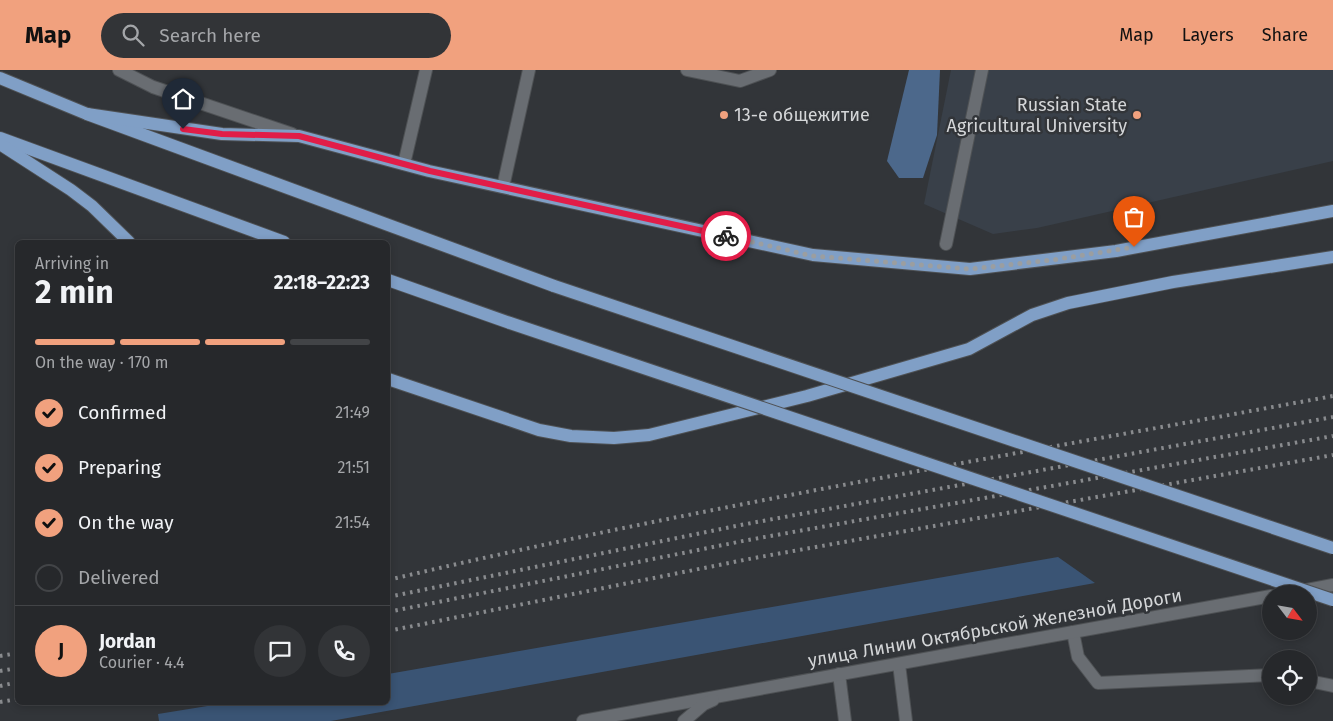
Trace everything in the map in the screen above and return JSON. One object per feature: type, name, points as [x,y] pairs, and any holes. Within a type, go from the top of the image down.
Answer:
[{"type":"main road","points":[[0,78],[87,114],[554,286],[1333,548]]},
{"type":"main road","points":[[87,114],[222,134],[299,136],[404,164],[813,256],[970,269],[1059,259],[1333,211]]},
{"type":"main road","points":[[0,138],[279,240]]},
{"type":"main road","points":[[0,144],[72,190],[127,240]]},
{"type":"main road","points":[[390,380],[539,430],[571,436],[614,438],[640,436],[807,396],[969,349],[1032,315],[1068,303],[1173,282],[1333,257]]},
{"type":"main road","points":[[390,281],[510,323],[1333,600]]},
{"type":"street","points":[[404,164],[426,70]]},
{"type":"street","points":[[503,187],[529,70]]},
{"type":"street","points":[[687,70],[740,81],[770,70]]},
{"type":"street","points":[[946,244],[951,228],[982,70]]},
{"type":"street","points":[[123,71],[153,87],[299,136]]},
{"type":"street","points":[[1318,588],[1333,585]]},
{"type":"street","name":"улица Линии Октябрьской Железной Дороги","points":[[583,721],[1262,598]]},
{"type":"street","points":[[1073,632],[1078,657],[1098,683],[1262,675]]},
{"type":"street","points":[[899,664],[906,721]]},
{"type":"street","points":[[839,674],[845,721]]},
{"type":"street","points":[[1317,683],[1333,686]]},
{"type":"street","points":[[684,721],[704,704],[724,694]]},
{"type":"street","points":[[583,721],[599,721]]},
{"type":"shaded area","points":[[909,70],[940,70],[937,135],[923,178],[899,178],[887,161]]},
{"type":"shaded area","name":"Russian State Agricultural University","points":[[951,70],[1333,70],[1333,161],[1037,228],[993,234],[924,204]]},
{"type":"shaded area","points":[[1058,557],[1095,583],[331,721],[159,721],[158,714],[214,705],[390,705],[390,674]]},
{"type":"railway","points":[[390,580],[623,528],[859,482],[1333,396]]},
{"type":"railway","points":[[390,597],[746,524],[1333,417]]},
{"type":"railway","points":[[390,612],[748,540],[1333,436]]},
{"type":"railway","points":[[390,631],[754,558],[1333,455]]},
{"type":"railway","points":[[0,656],[15,654]]},
{"type":"railway","points":[[0,671],[15,668]]},
{"type":"railway","points":[[0,686],[15,683]]},
{"type":"railway","points":[[0,702],[15,700]]},
{"type":"way so far","points":[[726,236],[813,256],[970,269],[1059,259],[1134,247]]},
{"type":"place","name":"13-е общежитие","points":[[724,115]]},
{"type":"place","name":"Russian State Agricultural University","points":[[1137,115]]},
{"type":"route","points":[[183,129],[222,134],[299,136],[430,171],[726,236]]}]
